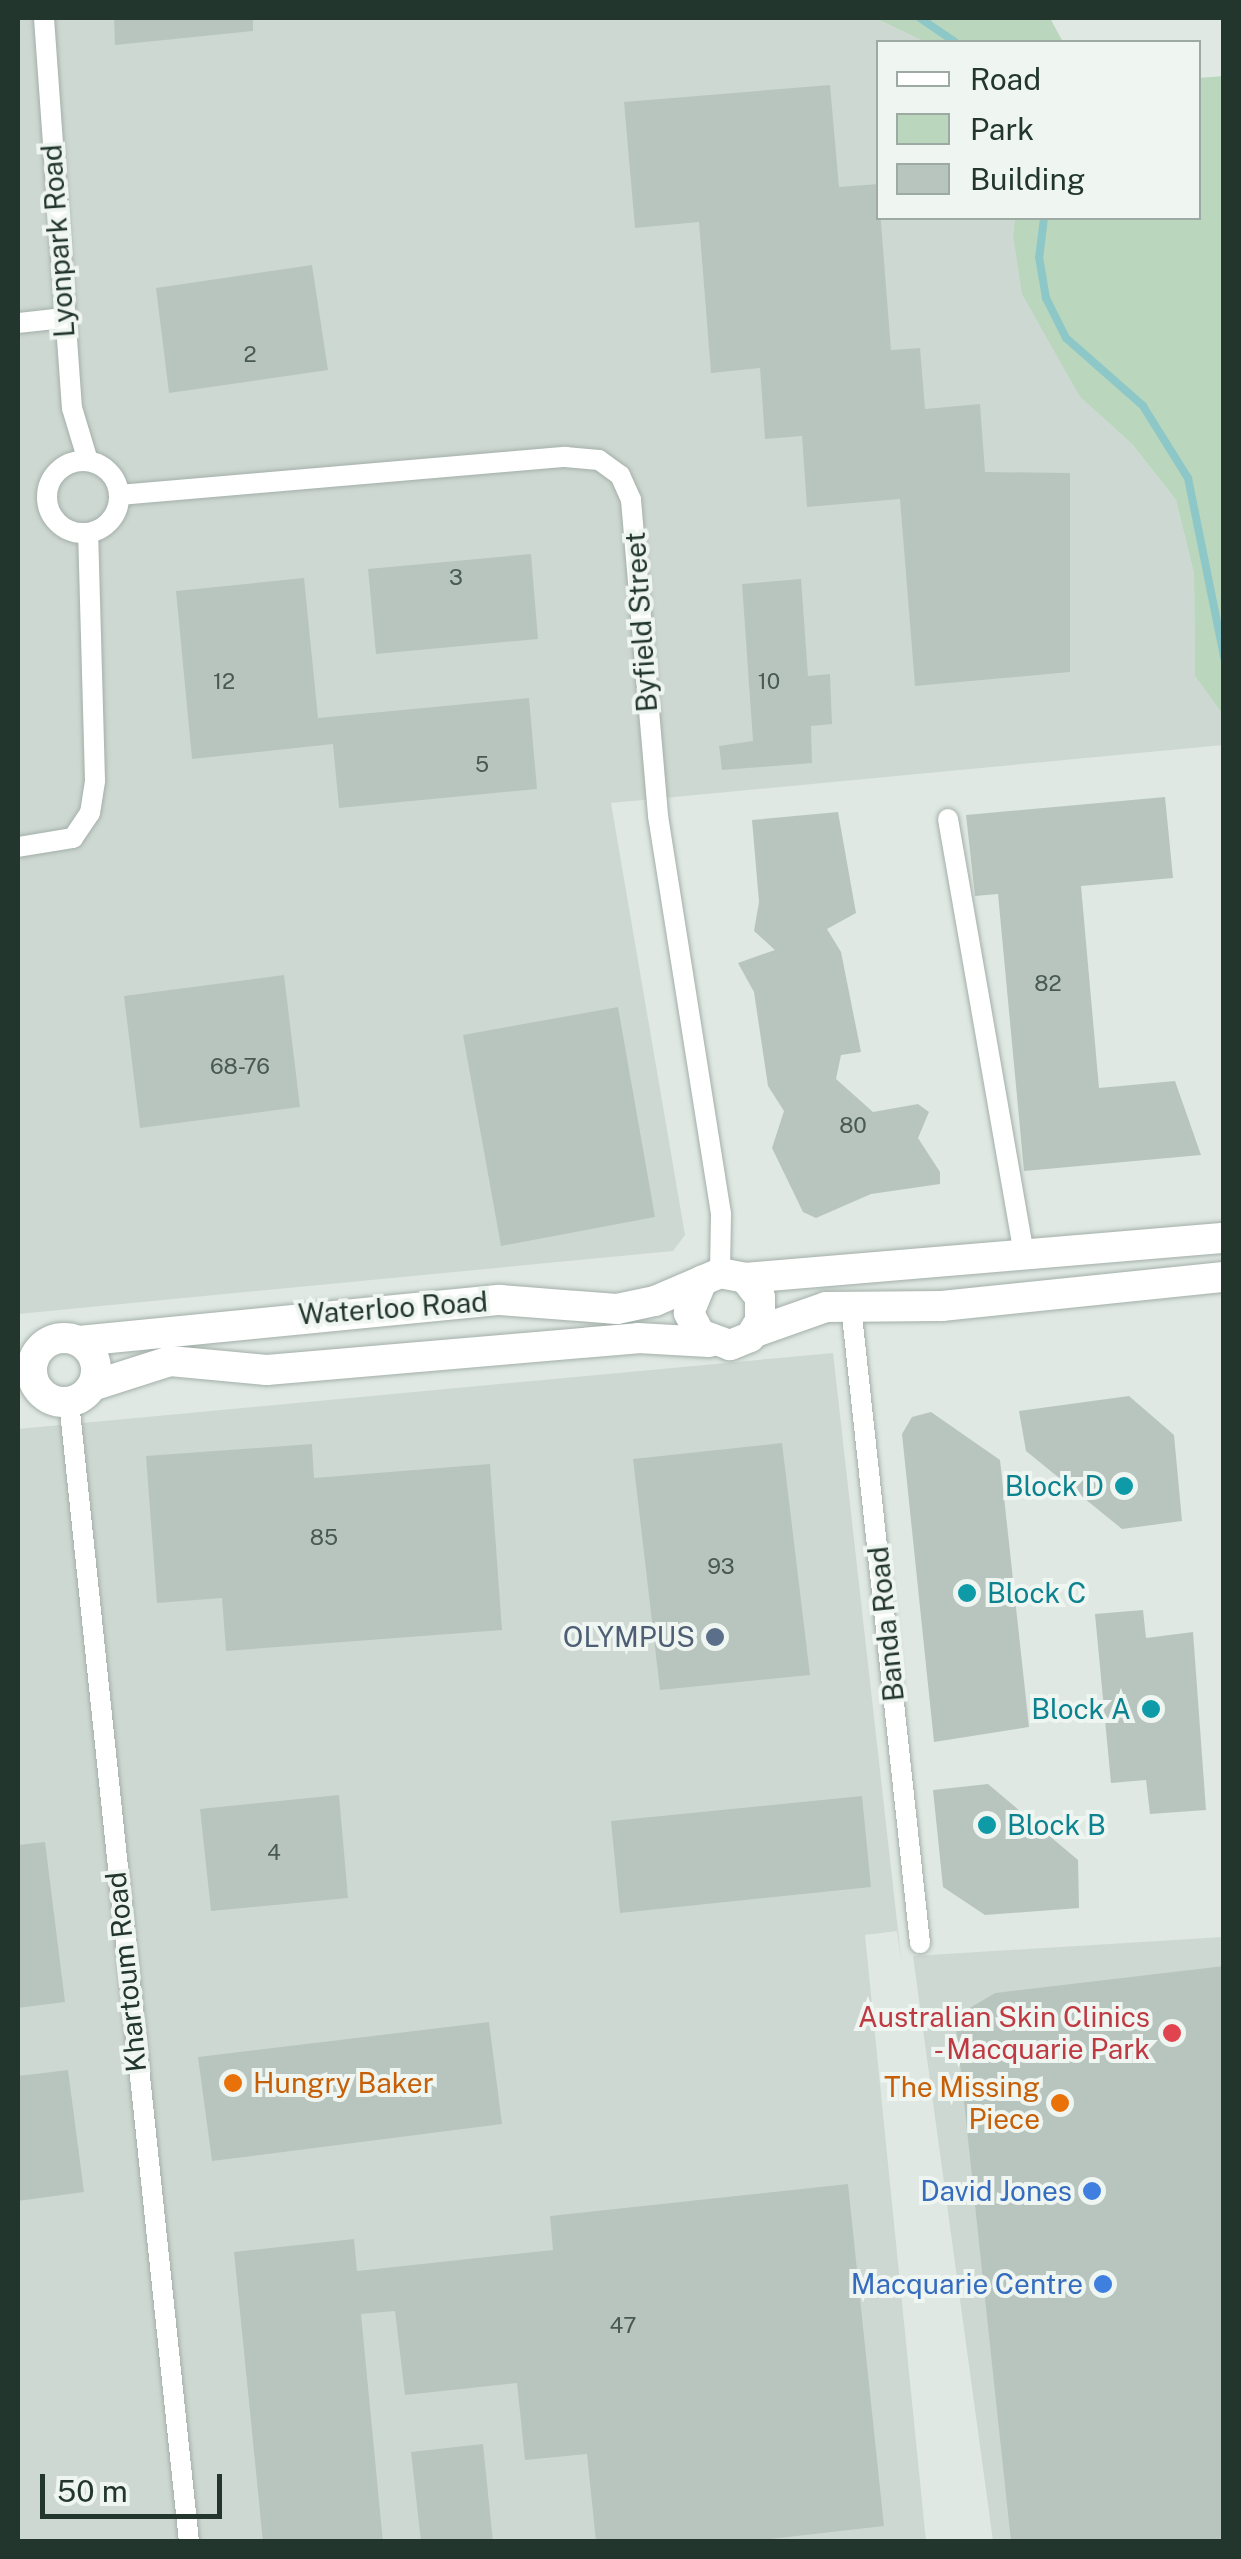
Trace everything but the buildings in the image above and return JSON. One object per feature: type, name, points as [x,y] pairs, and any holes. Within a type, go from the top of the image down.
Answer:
[{"type":"street","name":"Lyonpark Road","points":[[44,18],[63,318],[72,408],[88,461]]},
{"type":"street","points":[[18,324],[63,318]]},
{"type":"street","name":"Byfield Street","points":[[119,495],[565,456],[599,460],[620,474],[631,500],[658,816],[721,1214],[722,1277]]},
{"type":"street","points":[[88,461],[110,472],[119,495],[114,516],[88,534],[54,521],[46,498],[64,466],[88,461]]},
{"type":"street","points":[[18,847],[72,838],[90,813],[95,780],[88,534]]},
{"type":"street","points":[[948,819],[1024,1253]]},
{"type":"street","name":"Waterloo Road","points":[[29,1349],[61,1337],[79,1341],[500,1300],[617,1309],[722,1277],[1224,1238]]},
{"type":"street","points":[[754,1332],[762,1308],[722,1277],[690,1314],[709,1342],[730,1345],[800,1312],[850,1306],[942,1306],[1224,1277]]},
{"type":"street","name":"Banda Road","points":[[850,1306],[920,1943]]},
{"type":"street","name":"Waterloo Road","points":[[55,1393],[170,1361],[267,1370],[638,1338],[709,1342]]},
{"type":"street","points":[[29,1349],[32,1374],[55,1393],[94,1357],[79,1341]]},
{"type":"street","name":"Khartoum Road","points":[[55,1393],[190,2542]]},
{"type":"shaded area","points":[[18,18],[875,18],[921,40],[876,40],[876,220],[1015,220],[1013,235],[1080,397],[1132,444],[1176,500],[1194,574],[1195,676],[1223,715],[1223,745],[611,803],[685,1235],[673,1251],[18,1314]]},
{"type":"shaded area","points":[[833,1353],[902,1966],[897,1931],[865,1935],[926,2541],[18,2542],[18,1429]]},
{"type":"shaded area","name":"Macquarie Centre","points":[[1223,1937],[1223,2541],[993,2541],[913,1956]]},
{"type":"green space","points":[[875,18],[1050,18],[1062,40],[921,40]]},
{"type":"green space","points":[[1224,76],[1223,715],[1195,676],[1194,574],[1176,500],[1132,444],[1080,397],[1022,294],[1013,235],[1015,220],[1201,220],[1201,78]]},
{"type":"waterway","points":[[920,18],[952,40]]},
{"type":"waterway","points":[[1044,220],[1039,257],[1046,298],[1066,338],[1143,406],[1188,478],[1224,657]]},
{"type":"place","name":"Block D","points":[[1124,1486]]},
{"type":"place","name":"Block C","points":[[967,1593]]},
{"type":"place","name":"OLYMPUS","points":[[715,1637]]},
{"type":"place","name":"Block A","points":[[1151,1709]]},
{"type":"place","name":"Block B","points":[[987,1825]]},
{"type":"place","name":"Australian Skin Clinics - Macquarie Park","points":[[1172,2033]]},
{"type":"place","name":"Hungry Baker","points":[[233,2083]]},
{"type":"place","name":"The Missing Piece","points":[[1060,2103]]},
{"type":"place","name":"David Jones","points":[[1092,2191]]},
{"type":"place","name":"Macquarie Centre","points":[[1103,2284]]}]
